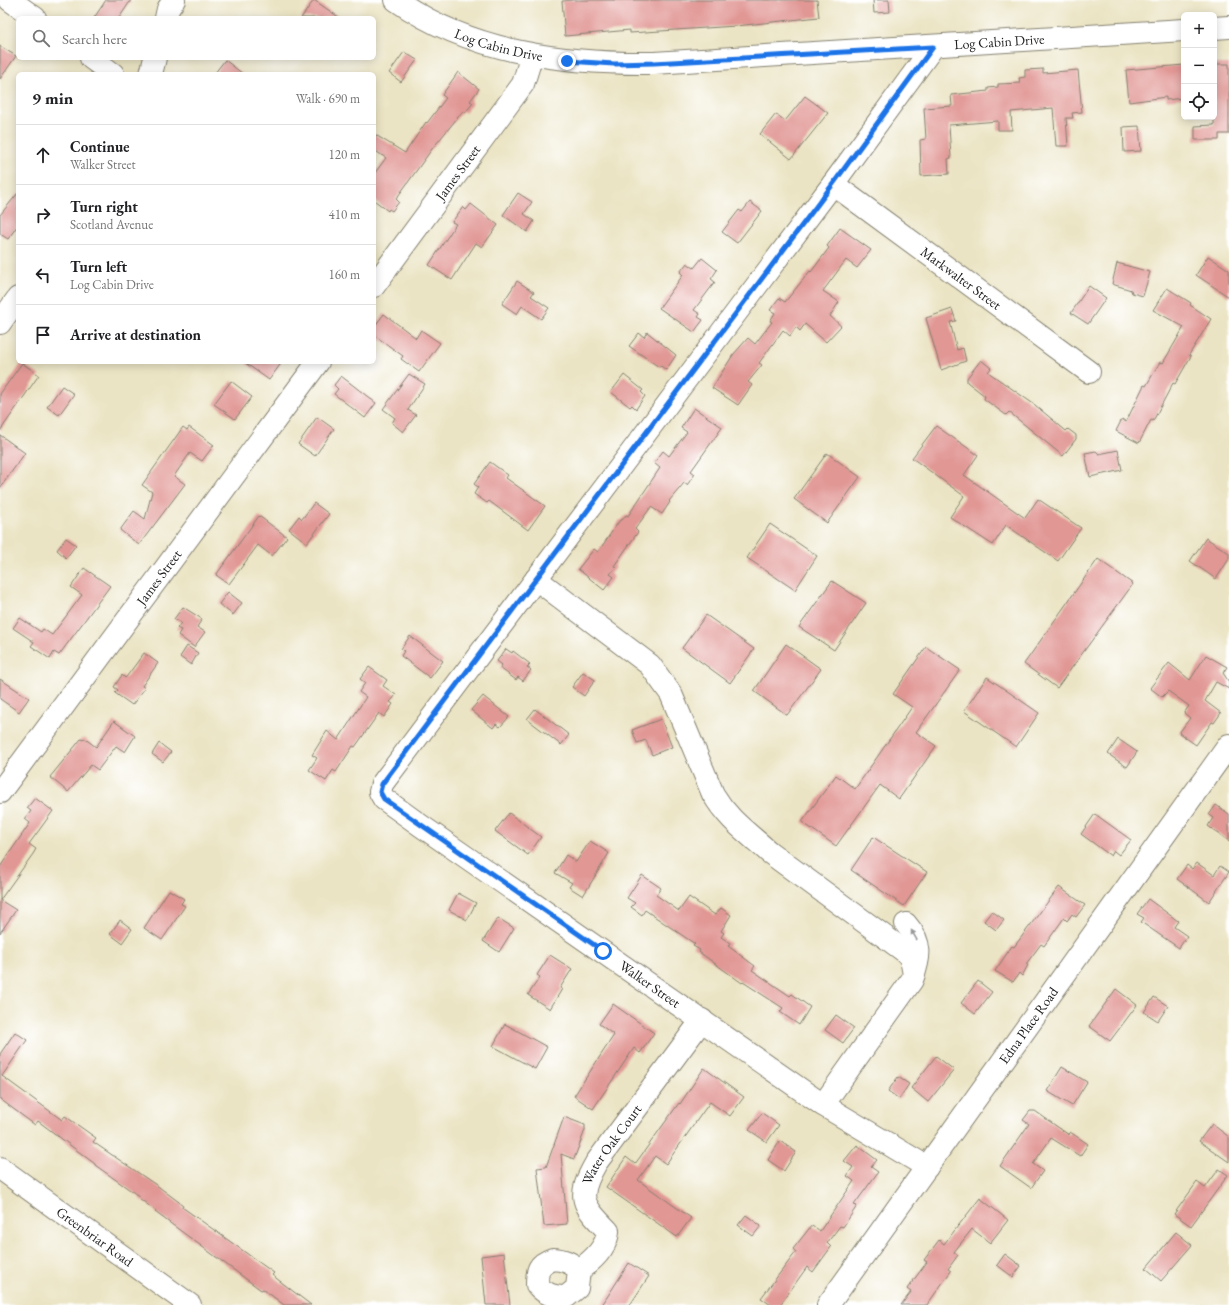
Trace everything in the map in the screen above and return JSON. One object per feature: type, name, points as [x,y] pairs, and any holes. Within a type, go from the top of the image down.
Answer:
[{"type":"street","points":[[10,0],[32,16]]},
{"type":"street","points":[[166,16],[168,9],[174,0]]},
{"type":"street","name":"Log Cabin Drive","points":[[396,0],[416,14],[453,31],[492,45],[532,55],[575,61],[614,64],[933,47],[1181,30]]},
{"type":"street","points":[[1217,28],[1229,27]]},
{"type":"street","points":[[914,974],[911,959],[892,943],[769,852],[733,822],[721,808],[713,794],[671,694],[650,665],[536,579],[833,184],[933,47]]},
{"type":"street","name":"James Street","points":[[376,283],[523,84],[532,55]]},
{"type":"street","points":[[94,60],[110,72]]},
{"type":"street","points":[[152,72],[154,60]]},
{"type":"street","name":"Markwalter Street","points":[[833,184],[1089,372]]},
{"type":"street","points":[[0,323],[16,301]]},
{"type":"street","name":"James Street","points":[[0,792],[317,364]]},
{"type":"street","name":"Walker Street","points":[[536,579],[382,784],[380,792],[384,799],[823,1105],[927,1167]]},
{"type":"street","name":"Edna Place Road","points":[[828,1305],[1229,745]]},
{"type":"street","points":[[823,1105],[893,1009],[912,980],[919,956],[915,933],[906,924]]},
{"type":"street","name":"Water Oak Court","points":[[579,1270],[591,1262],[607,1238],[608,1231],[585,1204],[583,1190],[588,1177],[596,1163],[702,1020]]},
{"type":"street","name":"Greenbriar Road","points":[[0,1168],[190,1305]]},
{"type":"building","points":[[106,0],[131,0],[120,16],[95,16]]},
{"type":"building","points":[[314,0],[337,16],[302,16]]},
{"type":"building","points":[[817,0],[819,17],[736,26],[630,33],[630,30],[565,36],[562,1]]},
{"type":"building","points":[[873,0],[889,0],[890,12],[874,13]]},
{"type":"building","points":[[0,46],[16,56],[0,79]]},
{"type":"building","points":[[404,52],[417,60],[401,82],[389,73]]},
{"type":"building","points":[[225,60],[240,72],[216,72]]},
{"type":"building","points":[[1217,64],[1229,64],[1229,134],[1219,134],[1219,140],[1195,140],[1195,126],[1214,125],[1214,120],[1217,120]]},
{"type":"building","points":[[1181,65],[1181,98],[1166,100],[1166,97],[1129,102],[1126,70]]},
{"type":"building","points":[[1043,69],[1043,73],[1078,70],[1082,112],[1072,113],[1073,118],[1066,118],[1068,146],[1056,146],[1053,108],[1011,112],[1012,130],[998,130],[998,121],[949,125],[951,158],[948,159],[949,174],[921,176],[920,140],[926,139],[924,108],[952,106],[951,95],[988,91],[988,88],[998,87],[998,84],[1020,83],[1019,78],[1025,77],[1025,70]]},
{"type":"building","points":[[458,72],[479,89],[470,101],[473,103],[465,113],[463,111],[432,149],[396,199],[399,202],[392,211],[389,209],[388,211],[376,202],[376,171],[386,158],[376,151],[376,135],[405,153],[426,122],[427,123],[446,98],[442,95]]},
{"type":"building","points":[[805,96],[828,113],[791,159],[760,134],[776,114],[785,121]]},
{"type":"building","points":[[1139,126],[1141,151],[1124,152],[1123,127]]},
{"type":"building","points":[[518,193],[532,202],[524,214],[534,221],[527,232],[503,215]]},
{"type":"building","points":[[16,195],[16,228],[8,239],[0,234],[0,215]]},
{"type":"building","points":[[750,202],[762,211],[737,243],[722,232],[739,210],[742,212]]},
{"type":"building","points":[[471,204],[498,225],[482,247],[476,243],[452,280],[429,265],[456,224],[452,222],[463,207],[466,210]]},
{"type":"building","points":[[840,228],[871,250],[857,268],[846,260],[823,291],[839,302],[830,316],[841,326],[826,342],[805,324],[800,331],[796,327],[790,336],[783,330],[759,363],[762,365],[748,382],[752,385],[738,405],[712,388],[733,355],[748,338],[755,344],[772,322],[770,321],[775,313],[770,310],[779,298],[785,302],[810,271],[811,272],[829,248],[827,246]]},
{"type":"building","points":[[1208,256],[1229,270],[1229,297],[1196,275]]},
{"type":"building","points":[[702,258],[717,270],[711,279],[715,282],[694,310],[700,314],[698,317],[703,320],[694,332],[659,308],[683,275],[680,272],[687,263],[694,268]]},
{"type":"building","points":[[1117,263],[1150,272],[1143,296],[1132,293],[1131,290],[1112,284]]},
{"type":"building","points":[[517,281],[534,292],[531,296],[549,308],[541,319],[522,306],[517,314],[502,304]]},
{"type":"building","points":[[1089,286],[1106,298],[1088,324],[1071,313]]},
{"type":"building","points":[[1167,288],[1191,303],[1190,305],[1211,319],[1189,355],[1191,356],[1175,384],[1173,383],[1153,421],[1151,420],[1139,443],[1116,431],[1122,419],[1126,422],[1144,385],[1146,386],[1160,362],[1163,363],[1184,327],[1153,310]]},
{"type":"building","points":[[952,309],[956,321],[950,322],[957,350],[963,348],[966,361],[941,370],[926,318]]},
{"type":"building","points":[[384,314],[416,338],[421,330],[440,343],[419,372],[401,359],[403,356],[376,336],[376,324]]},
{"type":"building","points":[[647,332],[676,355],[666,370],[661,366],[659,367],[629,346],[639,333],[644,337]]},
{"type":"building","points":[[981,360],[991,368],[988,372],[1035,405],[1066,431],[1068,429],[1076,435],[1076,439],[1063,456],[1009,412],[1006,415],[984,399],[985,396],[967,382],[967,378]]},
{"type":"building","points":[[21,364],[39,375],[0,431],[0,394]]},
{"type":"building","points":[[247,364],[281,364],[269,380]]},
{"type":"building","points":[[409,374],[425,384],[408,410],[416,415],[403,432],[392,423],[395,418],[383,409]]},
{"type":"building","points":[[624,375],[643,390],[641,392],[645,396],[636,409],[632,405],[630,407],[611,392]]},
{"type":"building","points":[[341,376],[376,403],[365,418],[334,394],[338,389],[334,385]]},
{"type":"building","points":[[231,381],[252,397],[235,419],[214,404]]},
{"type":"building","points":[[62,386],[74,394],[59,415],[47,407]]},
{"type":"building","points":[[694,408],[722,427],[691,471],[695,474],[687,485],[684,483],[669,501],[670,502],[662,514],[651,507],[635,529],[638,532],[614,566],[616,567],[610,574],[614,577],[604,590],[578,569],[594,549],[598,552],[620,520],[622,520],[626,515],[628,516],[660,468],[654,463],[663,451],[669,456],[687,432],[681,428]]},
{"type":"building","points":[[317,417],[334,429],[315,456],[298,444]]},
{"type":"building","points":[[936,426],[978,455],[964,475],[1025,518],[1038,499],[1081,528],[1058,561],[1006,525],[993,545],[950,517],[964,496],[912,458]]},
{"type":"building","points":[[183,427],[187,430],[189,427],[214,445],[202,461],[190,453],[174,476],[185,484],[139,545],[120,530],[134,511],[145,519],[152,492],[142,485]]},
{"type":"building","points":[[0,435],[25,453],[0,488]]},
{"type":"building","points":[[1118,450],[1122,470],[1090,477],[1085,453],[1096,451],[1099,454]]},
{"type":"building","points":[[827,453],[860,477],[827,523],[794,499]]},
{"type":"building","points":[[490,462],[508,475],[506,478],[545,506],[528,530],[489,501],[487,503],[474,494],[478,487],[474,484]]},
{"type":"building","points":[[314,503],[329,514],[307,543],[289,529],[299,516],[302,519]]},
{"type":"building","points":[[259,516],[287,537],[272,556],[258,545],[229,584],[216,575]]},
{"type":"building","points":[[770,524],[817,556],[795,590],[747,558]]},
{"type":"building","points":[[66,538],[76,545],[66,558],[57,550]]},
{"type":"building","points":[[1206,538],[1229,553],[1229,559],[1216,579],[1190,561]]},
{"type":"building","points":[[1098,559],[1133,584],[1057,688],[1024,664]]},
{"type":"building","points":[[84,568],[110,586],[59,655],[54,652],[50,659],[31,646],[34,642],[13,628],[20,618],[41,632],[43,629],[52,635],[82,595],[71,587]]},
{"type":"building","points":[[832,581],[866,603],[834,650],[799,627]]},
{"type":"building","points":[[228,592],[242,603],[233,615],[219,604]]},
{"type":"building","points":[[183,607],[202,619],[197,627],[205,632],[194,647],[178,635],[181,630],[177,628],[181,623],[174,619]]},
{"type":"building","points":[[706,615],[754,649],[730,683],[682,648]]},
{"type":"building","points":[[410,636],[443,661],[430,678],[401,656],[404,651],[401,649]]},
{"type":"building","points":[[786,644],[821,669],[787,715],[754,691]]},
{"type":"building","points":[[187,646],[198,653],[191,665],[180,657]]},
{"type":"building","points":[[926,647],[960,670],[916,732],[936,746],[899,799],[880,785],[836,846],[802,822],[836,775],[855,789],[912,707],[893,694]]},
{"type":"building","points":[[506,649],[512,653],[513,651],[530,664],[527,667],[531,670],[523,681],[518,677],[516,680],[500,668],[502,665],[497,661]]},
{"type":"building","points":[[144,653],[158,663],[142,686],[145,688],[132,705],[115,693],[118,690],[114,687],[122,675],[125,678],[127,676]]},
{"type":"building","points":[[1206,655],[1227,667],[1223,673],[1229,682],[1229,689],[1216,682],[1205,701],[1221,713],[1214,723],[1212,722],[1196,745],[1179,733],[1190,718],[1184,713],[1189,706],[1168,691],[1162,697],[1150,688],[1169,663],[1190,680]]},
{"type":"building","points":[[369,667],[387,680],[383,686],[396,695],[390,702],[393,704],[384,717],[379,713],[355,747],[353,746],[336,772],[333,770],[326,781],[309,770],[317,758],[312,755],[327,731],[338,740],[366,697],[359,692],[365,683],[360,679]]},
{"type":"building","points":[[583,672],[595,680],[584,696],[572,687]]},
{"type":"building","points":[[987,677],[1039,713],[1016,747],[964,711]]},
{"type":"building","points":[[0,679],[29,698],[19,712],[0,699]]},
{"type":"building","points":[[483,696],[509,717],[500,727],[496,724],[493,728],[471,710]]},
{"type":"building","points":[[535,709],[569,735],[561,745],[527,719]]},
{"type":"building","points":[[661,719],[672,747],[652,755],[646,740],[637,743],[632,730]]},
{"type":"building","points":[[114,721],[135,736],[125,752],[116,746],[98,770],[91,765],[68,792],[50,777],[81,739],[83,740],[84,738],[96,747]]},
{"type":"building","points":[[1118,739],[1137,752],[1127,767],[1108,754]]},
{"type":"building","points":[[159,743],[171,752],[163,762],[152,754]]},
{"type":"building","points":[[35,798],[53,811],[29,844],[36,849],[0,900],[0,867],[30,823],[25,819],[31,811],[27,808]]},
{"type":"building","points":[[1216,805],[1229,814],[1229,841],[1208,826],[1213,818],[1209,815]]},
{"type":"building","points":[[509,813],[541,837],[528,855],[495,831]]},
{"type":"building","points":[[1095,814],[1131,840],[1119,855],[1114,851],[1111,856],[1081,834]]},
{"type":"building","points":[[873,837],[927,872],[904,906],[851,870]]},
{"type":"building","points":[[590,841],[609,853],[583,896],[569,887],[572,883],[555,873],[566,855],[576,862]]},
{"type":"building","points":[[1197,863],[1214,875],[1220,866],[1229,872],[1209,902],[1177,879],[1187,865],[1192,869]]},
{"type":"building","points":[[642,875],[661,888],[656,895],[679,911],[689,897],[715,915],[721,908],[731,915],[721,931],[724,933],[721,937],[730,943],[728,946],[755,966],[752,970],[790,996],[792,994],[810,1007],[799,1025],[780,1012],[783,1008],[743,982],[742,983],[699,952],[700,950],[693,946],[695,944],[645,910],[642,915],[631,907],[635,903],[627,898]]},
{"type":"building","points":[[1059,887],[1085,905],[1076,917],[1072,914],[1067,921],[1064,918],[1044,946],[1041,944],[1026,964],[1028,965],[1022,976],[1019,973],[1013,982],[995,971],[1012,946],[1014,947]]},
{"type":"building","points":[[169,890],[184,899],[181,904],[185,906],[162,940],[144,928]]},
{"type":"building","points":[[458,893],[476,903],[467,920],[449,910]]},
{"type":"building","points":[[1148,899],[1178,921],[1174,927],[1187,936],[1179,948],[1141,922],[1144,918],[1137,914]]},
{"type":"building","points":[[0,900],[16,910],[0,933]]},
{"type":"building","points":[[992,911],[1004,920],[996,930],[984,921]]},
{"type":"building","points":[[498,918],[514,928],[499,952],[483,941]]},
{"type":"building","points":[[120,920],[132,929],[122,943],[110,934]]},
{"type":"building","points":[[550,955],[572,969],[560,988],[562,989],[550,1009],[528,995],[540,977],[537,975]]},
{"type":"building","points":[[978,981],[992,992],[975,1014],[961,1003]]},
{"type":"building","points":[[1116,989],[1137,1005],[1110,1041],[1089,1026]]},
{"type":"building","points":[[1154,997],[1168,1006],[1158,1021],[1144,1012]]},
{"type":"building","points":[[613,1004],[654,1033],[640,1053],[634,1048],[593,1109],[574,1096],[614,1035],[599,1024]]},
{"type":"building","points":[[836,1015],[854,1028],[843,1043],[825,1030]]},
{"type":"building","points":[[505,1024],[547,1047],[535,1069],[493,1046]]},
{"type":"building","points":[[15,1032],[27,1040],[2,1076],[62,1120],[65,1116],[96,1138],[93,1142],[159,1187],[183,1205],[182,1207],[274,1273],[272,1275],[311,1305],[284,1305],[263,1289],[261,1290],[155,1212],[156,1211],[139,1198],[140,1197],[95,1165],[38,1121],[35,1125],[0,1099],[0,1054]]},
{"type":"building","points":[[936,1056],[954,1070],[928,1102],[911,1088]]},
{"type":"building","points":[[1062,1067],[1087,1082],[1072,1106],[1047,1091]]},
{"type":"building","points":[[704,1068],[744,1097],[730,1116],[710,1102],[666,1164],[655,1156],[638,1180],[691,1218],[677,1237],[606,1187],[626,1157],[635,1164],[679,1103],[680,1104]]},
{"type":"building","points":[[898,1077],[909,1084],[899,1099],[888,1091]]},
{"type":"building","points":[[1030,1111],[1035,1111],[1069,1135],[1070,1132],[1088,1144],[1080,1156],[1051,1138],[1033,1164],[1043,1171],[1031,1188],[1000,1166],[1029,1124],[1023,1120]]},
{"type":"building","points":[[762,1113],[779,1125],[767,1142],[749,1130]]},
{"type":"building","points":[[564,1117],[585,1125],[585,1130],[574,1159],[561,1154],[567,1224],[544,1226],[537,1168],[546,1167]]},
{"type":"building","points":[[1212,1124],[1229,1137],[1229,1162],[1199,1141]]},
{"type":"building","points":[[780,1141],[796,1152],[784,1171],[768,1160]]},
{"type":"building","points":[[857,1145],[877,1160],[871,1167],[878,1172],[854,1205],[857,1206],[843,1227],[840,1226],[827,1243],[831,1247],[813,1272],[807,1267],[780,1305],[771,1305],[761,1298],[796,1252],[793,1249],[812,1225],[820,1231],[854,1181],[847,1176],[853,1167],[844,1161]]},
{"type":"building","points":[[1219,1169],[1228,1175],[1191,1226],[1174,1214],[1197,1182],[1205,1188]]},
{"type":"building","points":[[980,1198],[1008,1220],[990,1243],[972,1229],[954,1252],[958,1255],[948,1269],[951,1271],[927,1305],[901,1305],[911,1292],[907,1289],[927,1262],[924,1260],[939,1240],[944,1244]]},
{"type":"building","points":[[746,1215],[761,1226],[753,1236],[738,1225]]},
{"type":"building","points":[[1176,1232],[1192,1245],[1161,1281],[1146,1268]]},
{"type":"building","points":[[504,1253],[510,1305],[486,1305],[481,1256]]},
{"type":"building","points":[[1005,1254],[1021,1266],[1013,1277],[997,1265]]},
{"type":"building","points":[[629,1263],[649,1276],[630,1305],[602,1305]]},
{"type":"route","points":[[567,61],[614,64],[654,63],[839,51],[933,47],[833,184],[382,784],[380,792],[384,799],[603,951]]}]
